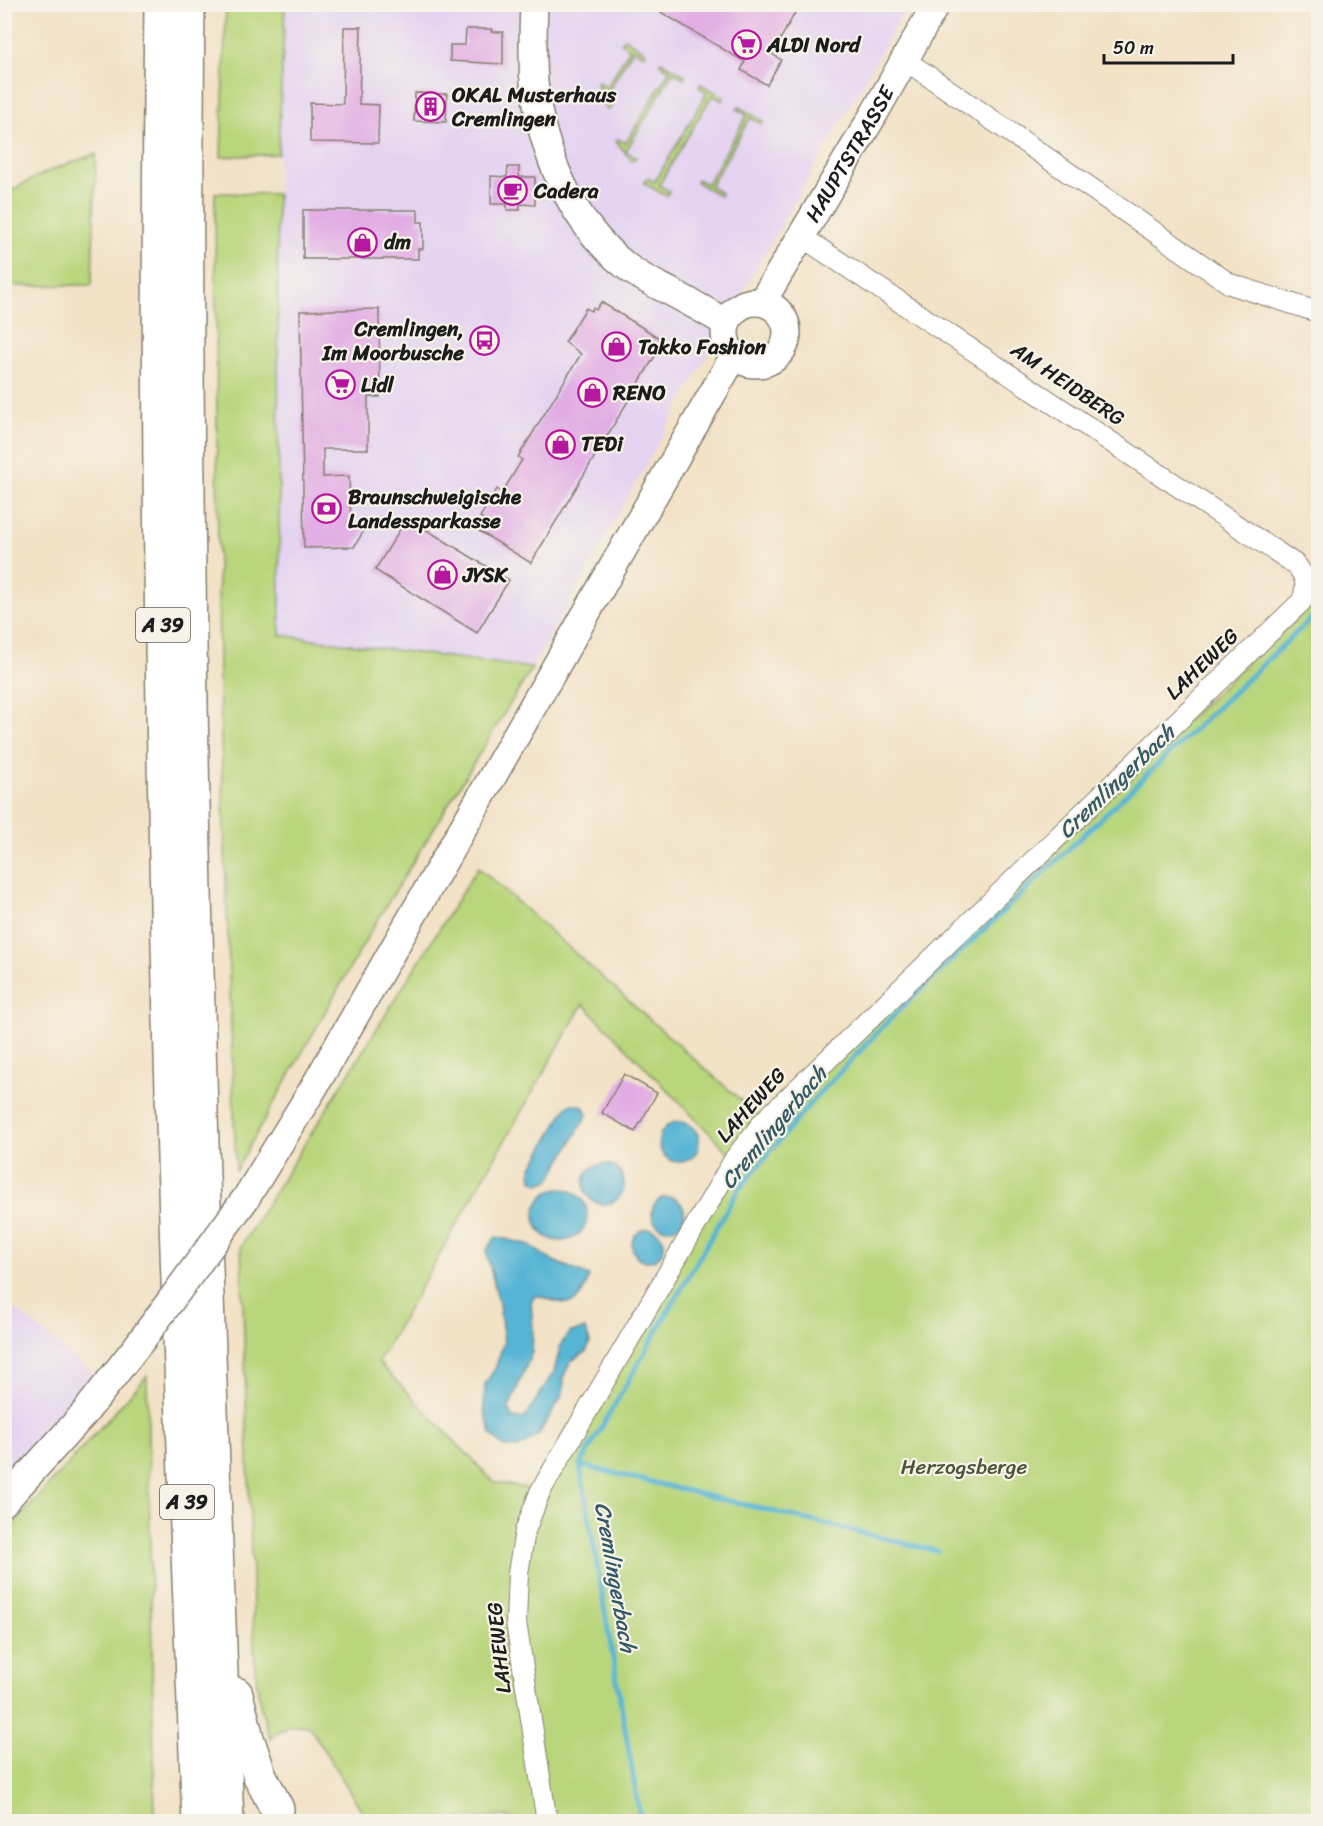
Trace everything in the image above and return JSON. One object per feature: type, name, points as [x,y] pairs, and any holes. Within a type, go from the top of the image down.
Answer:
[{"type":"highway","name":"A 39","points":[[161,4],[159,385],[163,693],[177,1257],[199,1821]]},
{"type":"highway","name":"A 39","points":[[188,4],[187,384],[191,694],[201,1107],[227,1821]]},
{"type":"highway","points":[[219,1622],[247,1738],[260,1776],[277,1809]]},
{"type":"highway","points":[[190,1821],[196,1759]]},
{"type":"street","points":[[534,4],[533,60],[540,114],[547,142],[572,203],[600,241],[625,266],[653,284],[726,323]]},
{"type":"street","name":"HAUPTSTRASSE","points":[[762,302],[936,4]]},
{"type":"street","points":[[904,60],[1230,284],[1318,312]]},
{"type":"street","name":"AM HEIDBERG","points":[[802,237],[1294,564],[1304,575]]},
{"type":"street","points":[[762,302],[770,305],[782,315],[787,331],[784,347],[773,360],[757,365],[741,361],[734,356],[725,341],[726,323],[734,310],[740,306],[762,302]]},
{"type":"street","points":[[4,1503],[83,1415],[141,1341],[246,1198],[313,1089],[734,356]]},
{"type":"street","name":"LAHEWEG","points":[[547,1821],[516,1622],[518,1573],[525,1531],[545,1481],[735,1158],[764,1121],[1302,601],[1307,589],[1304,575]]},
{"type":"shaded area","points":[[285,5],[908,5],[743,292],[532,668],[280,635],[277,194]]},
{"type":"shaded area","points":[[4,1300],[96,1376],[5,1476],[4,1476]]},
{"type":"green space","points":[[226,5],[285,5],[278,154],[221,157]]},
{"type":"green space","points":[[624,38],[646,52],[644,55],[633,49],[603,100],[611,106],[607,110],[603,106],[597,82],[607,87],[630,48],[621,43]]},
{"type":"green space","points":[[661,61],[685,75],[684,78],[673,72],[626,151],[636,158],[632,161],[616,141],[618,139],[626,143],[670,70],[659,63]]},
{"type":"green space","points":[[701,84],[724,97],[722,101],[712,95],[659,185],[669,191],[666,196],[644,183],[647,178],[655,182],[707,93],[699,87]]},
{"type":"green space","points":[[739,107],[763,121],[762,124],[750,118],[710,186],[721,193],[720,196],[696,182],[697,179],[707,184],[744,121],[747,115],[737,109]]},
{"type":"green space","points":[[96,154],[92,285],[5,286],[5,195],[49,171]]},
{"type":"green space","points":[[215,193],[277,194],[280,635],[532,668],[372,929],[236,1170],[219,679]]},
{"type":"green space","name":"Herzogsberge","points":[[1318,596],[1318,1821],[519,1822],[505,1816],[388,1822],[368,1817],[360,1808],[309,1726],[288,1727],[278,1731],[270,1739],[260,1704],[255,1669],[241,1246],[478,867],[764,1121]],"holes":[[[583,1004],[734,1158],[540,1491],[494,1482],[378,1362]]]},
{"type":"green space","points":[[147,1376],[155,1821],[5,1821],[5,1534]]},
{"type":"water","points":[[572,1104],[583,1106],[587,1115],[550,1180],[539,1184],[532,1180],[531,1169],[566,1108]]},
{"type":"water","points":[[679,1122],[693,1128],[699,1142],[693,1156],[679,1162],[665,1156],[659,1142],[665,1128]]},
{"type":"water","points":[[604,1164],[612,1165],[618,1170],[623,1176],[623,1192],[618,1198],[612,1203],[604,1204],[596,1203],[590,1198],[585,1192],[584,1184],[585,1176],[590,1170],[596,1165]]},
{"type":"water","points":[[561,1189],[571,1191],[579,1197],[585,1205],[587,1215],[585,1225],[579,1233],[571,1239],[561,1241],[551,1239],[543,1233],[537,1225],[535,1215],[537,1205],[543,1197],[551,1191]]},
{"type":"water","points":[[668,1197],[679,1202],[684,1213],[679,1224],[668,1229],[657,1224],[652,1213],[657,1202]]},
{"type":"water","points":[[648,1229],[659,1234],[664,1245],[659,1256],[648,1261],[637,1256],[632,1245],[637,1234]]},
{"type":"water","points":[[496,1237],[527,1244],[551,1260],[589,1276],[581,1296],[570,1303],[536,1295],[531,1302],[532,1352],[509,1408],[512,1418],[524,1419],[554,1372],[561,1344],[571,1332],[585,1329],[590,1342],[586,1352],[571,1361],[564,1375],[563,1394],[539,1434],[519,1448],[504,1447],[491,1434],[484,1409],[485,1384],[495,1369],[504,1342],[499,1303],[486,1251]]},
{"type":"building","name":"ALDI Nord","points":[[647,4],[800,4],[772,54],[781,60],[767,85],[741,70],[745,62]]},
{"type":"building","points":[[344,27],[361,27],[359,104],[379,105],[378,143],[310,142],[310,103],[343,104]]},
{"type":"building","points":[[466,29],[492,29],[491,32],[503,32],[503,64],[450,61],[450,45],[465,45]]},
{"type":"building","name":"OKAL Musterhaus Cremlingen","points":[[415,93],[447,94],[446,122],[414,121]]},
{"type":"building","name":"Cadera","points":[[508,167],[519,167],[519,177],[535,177],[535,205],[520,204],[520,210],[507,210],[507,204],[491,204],[491,176],[507,177]]},
{"type":"building","name":"dm","points":[[303,210],[418,210],[418,222],[423,222],[423,249],[418,249],[418,259],[303,259]]},
{"type":"building","points":[[601,302],[664,341],[531,563],[479,531],[485,520],[480,517],[497,489],[502,493],[522,460],[518,457],[581,354],[565,342],[586,308],[591,311],[593,308],[596,310]]},
{"type":"building","name":"Lidl","points":[[379,309],[380,397],[368,397],[368,449],[323,449],[323,477],[349,476],[351,521],[365,529],[354,547],[304,548],[300,311]]},
{"type":"building","name":"JYSK","points":[[407,518],[509,580],[477,633],[375,570]]},
{"type":"building","points":[[624,1074],[657,1093],[635,1132],[602,1113]]},
{"type":"waterway","name":"Cremlingerbach","points":[[641,1822],[580,1465],[738,1190],[814,1099],[896,1013],[1318,612]]},
{"type":"waterway","points":[[580,1465],[937,1551]]},
{"type":"place","name":"ALDI Nord","points":[[746,45]]},
{"type":"place","name":"OKAL Musterhaus Cremlingen","points":[[431,107]]},
{"type":"place","name":"Cadera","points":[[513,191]]},
{"type":"place","name":"dm","points":[[363,242]]},
{"type":"place","name":"Cremlingen, Im Moorbusche","points":[[485,341]]},
{"type":"place","name":"Takko Fashion","points":[[617,347]]},
{"type":"place","name":"Lidl","points":[[340,385]]},
{"type":"place","name":"RENO","points":[[592,393]]},
{"type":"place","name":"TEDi","points":[[560,444]]},
{"type":"place","name":"Braunschweigische Landessparkasse","points":[[327,509]]},
{"type":"place","name":"JYSK","points":[[442,575]]}]
